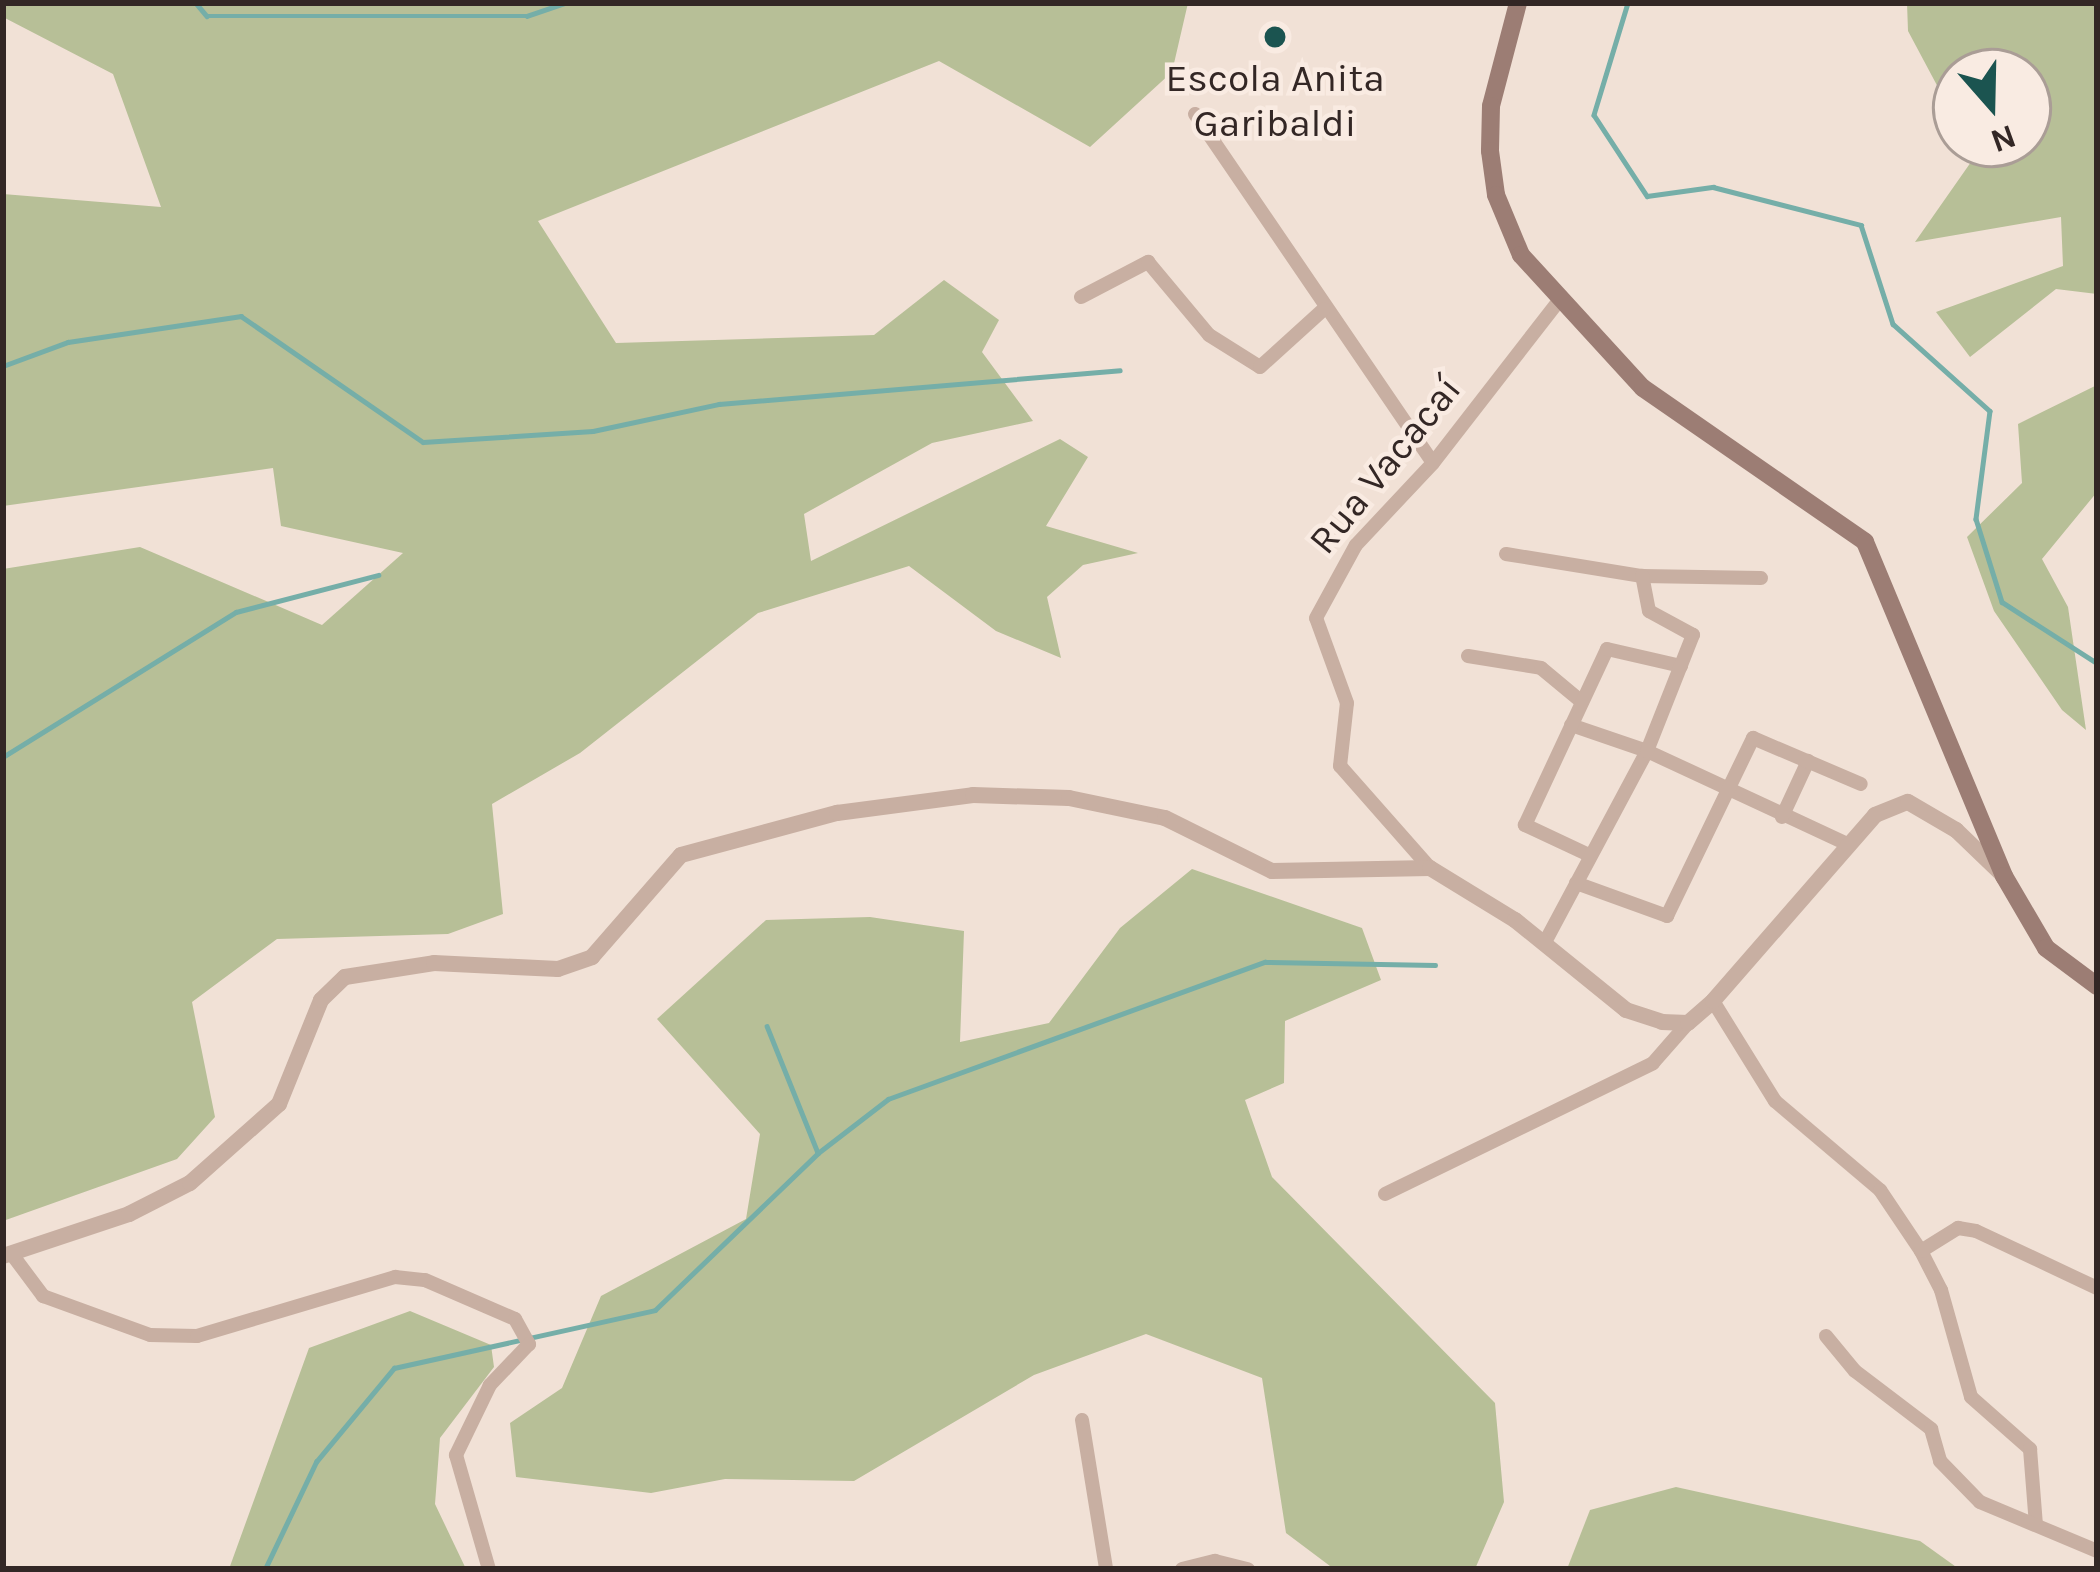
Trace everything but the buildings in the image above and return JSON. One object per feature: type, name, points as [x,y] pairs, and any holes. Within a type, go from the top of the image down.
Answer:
[{"type":"main road","points":[[1518,3],[1491,106],[1496,195],[1521,255],[1643,388],[1717,447],[1805,496],[1865,542],[2004,877],[2046,948],[2097,986]]},
{"type":"street","points":[[1195,114],[1433,463]]},
{"type":"street","points":[[1081,297],[1148,262],[1210,335],[1260,367],[1324,309]]},
{"type":"street","name":"Rua Vacacaí","points":[[1430,868],[1340,766],[1347,703],[1316,618],[1355,545],[1433,463],[1560,299]]},
{"type":"street","points":[[1506,554],[1642,576],[1761,578]]},
{"type":"street","points":[[1544,944],[1647,751],[1693,632],[1649,611],[1642,576]]},
{"type":"street","points":[[1589,855],[1525,825],[1607,649],[1681,666]]},
{"type":"street","points":[[1468,656],[1541,668],[1582,702]]},
{"type":"street","points":[[1571,725],[1647,751],[1725,793],[1845,843]]},
{"type":"street","points":[[1576,883],[1667,916],[1753,738],[1861,784]]},
{"type":"street","points":[[1782,817],[1808,761]]},
{"type":"street","points":[[489,1569],[456,1455],[490,1385],[529,1344],[515,1319],[425,1280],[395,1277],[197,1336],[150,1335],[43,1296],[7,1255],[129,1214],[190,1183],[279,1104],[321,1000],[345,977],[434,963],[558,969],[592,957],[681,855],[837,813],[973,795],[1069,798],[1166,818],[1272,871],[1430,868],[1544,944],[1626,1010],[1688,1023]]},
{"type":"street","points":[[1385,1194],[1653,1063],[1875,814],[1909,802],[1956,830],[2004,877]]},
{"type":"street","points":[[1713,1001],[1775,1101],[1880,1190],[1921,1251],[1941,1290],[1971,1397],[2030,1449],[2036,1525]]},
{"type":"street","points":[[1921,1251],[1958,1228],[1976,1231],[2097,1288]]},
{"type":"street","points":[[1826,1336],[1855,1371],[1931,1429],[1940,1461],[1980,1502],[2097,1551]]},
{"type":"street","points":[[1082,1420],[1106,1569]]},
{"type":"street","points":[[1182,1569],[1215,1561],[1248,1569]]},
{"type":"green space","points":[[3,3],[1188,3],[1172,72],[1090,147],[939,61],[538,221],[616,343],[874,335],[944,280],[999,320],[982,352],[1033,421],[932,443],[804,514],[811,561],[1060,439],[1088,457],[1046,526],[1138,553],[1083,565],[1047,597],[1061,658],[996,631],[909,566],[758,613],[580,753],[492,804],[503,914],[448,934],[277,939],[192,1002],[215,1117],[177,1159],[3,1221],[3,569],[140,547],[322,625],[403,553],[281,526],[273,468],[3,506],[3,194],[161,207],[113,74],[3,17]]},
{"type":"green space","points":[[1907,3],[2097,3],[2097,294],[2056,289],[1970,357],[1936,312],[2063,266],[2061,217],[1915,242],[1967,168],[2052,168],[2052,48],[1932,48],[1932,76],[1908,31]]},
{"type":"green space","points":[[2097,385],[2097,492],[2042,559],[2068,607],[2086,730],[2062,710],[1994,611],[1967,537],[2022,483],[2018,424]]},
{"type":"green space","points":[[1192,869],[1362,928],[1381,980],[1285,1021],[1284,1083],[1245,1100],[1272,1177],[1495,1403],[1504,1502],[1475,1569],[1334,1569],[1286,1533],[1262,1378],[1146,1334],[1034,1375],[854,1481],[725,1479],[651,1493],[516,1477],[510,1423],[562,1388],[601,1296],[746,1219],[760,1134],[657,1019],[766,920],[870,917],[964,931],[960,1042],[1049,1023],[1120,928]]},
{"type":"green space","points":[[410,1311],[491,1345],[494,1367],[440,1438],[435,1504],[466,1569],[229,1569],[309,1348]]},
{"type":"green space","points":[[1676,1487],[1920,1541],[1959,1569],[1567,1569],[1590,1510]]},
{"type":"waterway","points":[[196,3],[207,16],[527,16],[564,3]]},
{"type":"waterway","points":[[1628,3],[1594,115],[1647,196],[1713,187],[1861,225],[1893,324],[1990,411],[1976,519],[2002,602],[2097,663]]},
{"type":"waterway","points":[[3,366],[68,342],[241,316],[423,442],[593,431],[719,404],[1120,370]]},
{"type":"waterway","points":[[3,757],[236,612],[378,575]]},
{"type":"waterway","points":[[265,1569],[316,1462],[394,1368],[655,1310],[818,1153],[888,1099],[1265,962],[1435,965]]},
{"type":"waterway","points":[[767,1026],[818,1153]]},
{"type":"place","name":"Escola Anita Garibaldi","points":[[1275,37]]}]
